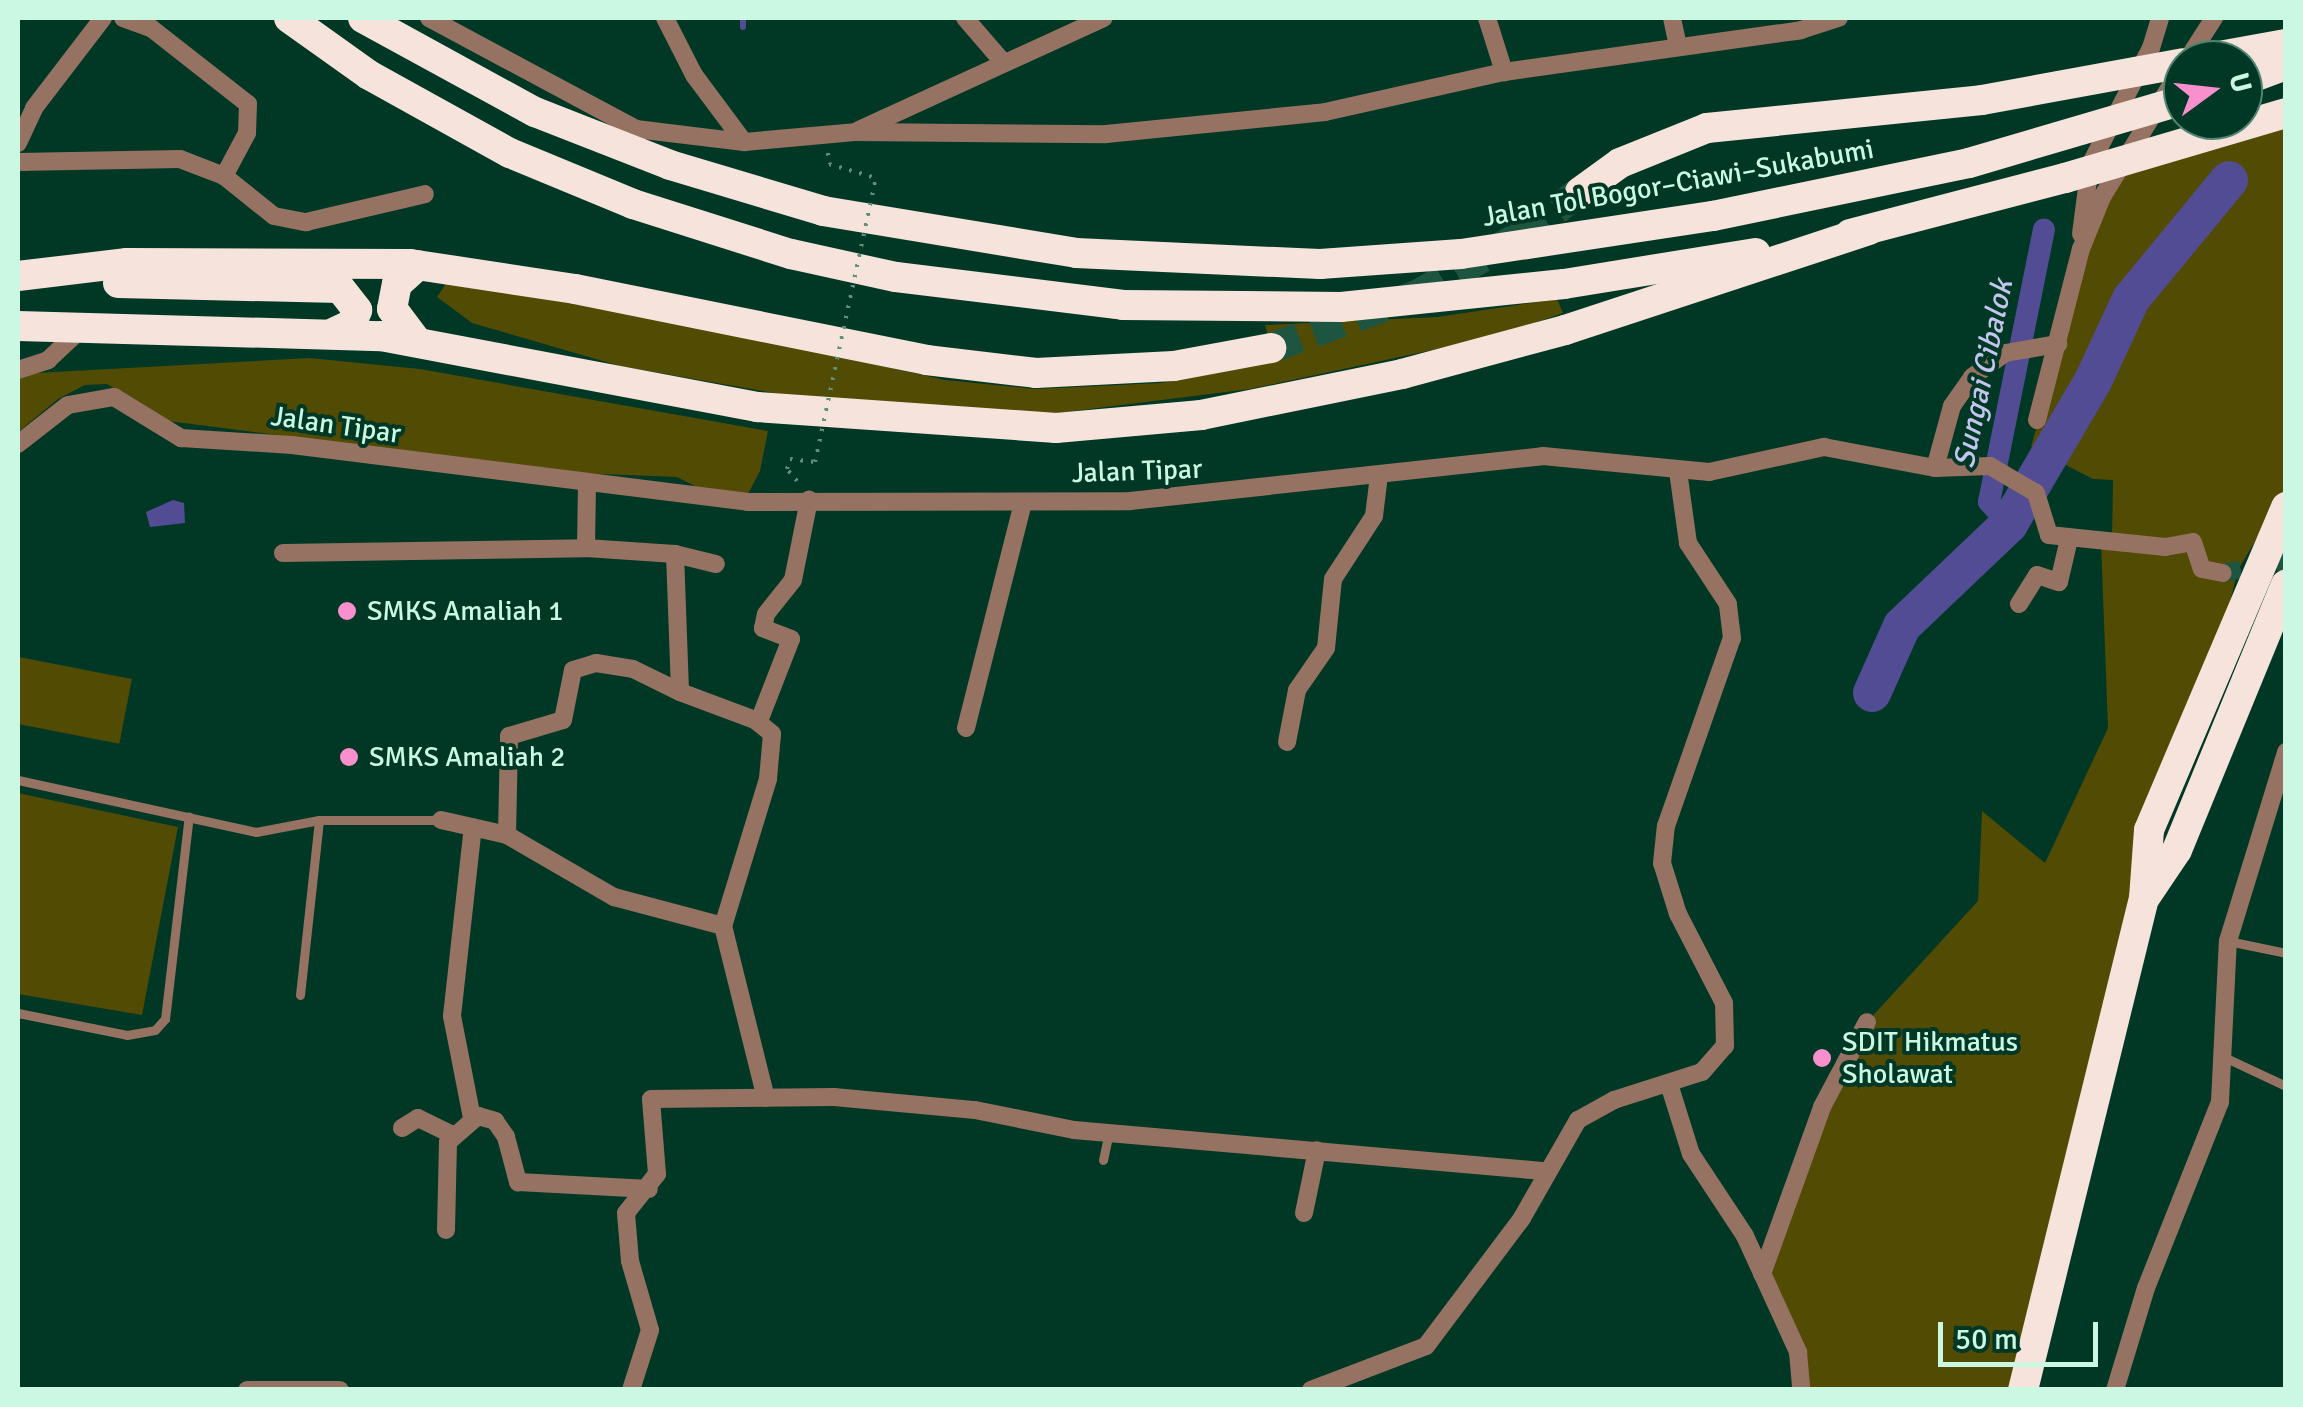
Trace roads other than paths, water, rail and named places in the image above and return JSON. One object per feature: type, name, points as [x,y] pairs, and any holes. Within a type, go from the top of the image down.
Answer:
[{"type":"highway","points":[[289,18],[369,75],[510,153],[634,204],[790,254],[994,292],[1122,305],[1340,308],[1582,281],[1869,230]]},
{"type":"highway","name":"Jalan Tol Bogor–Ciawi–Sukabumi","points":[[363,18],[535,112],[670,165],[823,211],[1076,253],[1232,264],[1461,254],[1713,216],[1969,162],[2163,106]]},
{"type":"highway","points":[[1580,192],[1620,163],[1707,128],[1982,100],[2163,67]]},
{"type":"highway","points":[[18,326],[335,332],[414,339],[812,413],[979,426],[1132,423],[1420,369],[1583,324],[1869,230],[2286,113]]},
{"type":"highway","points":[[18,279],[127,263],[418,265],[575,289],[992,370],[1140,370],[1272,348]]},
{"type":"highway","points":[[414,339],[392,309],[397,284],[418,265]]},
{"type":"highway","points":[[18,279],[340,288],[358,310],[352,324],[335,332]]},
{"type":"highway","points":[[2023,1390],[2144,898],[2149,830],[2286,507]]},
{"type":"highway","points":[[2144,898],[2177,850],[2286,584]]},
{"type":"street","points":[[18,143],[34,108],[103,18]]},
{"type":"street","points":[[124,18],[151,28],[248,104],[247,133],[224,176]]},
{"type":"street","points":[[428,18],[636,129],[744,142],[855,132],[1138,132],[1393,102],[1504,72],[1801,30],[1839,18]]},
{"type":"street","points":[[664,18],[694,74],[744,142]]},
{"type":"street","points":[[965,18],[1002,62]]},
{"type":"street","points":[[855,132],[1104,18]]},
{"type":"street","points":[[1486,18],[1504,72]]},
{"type":"street","points":[[1672,18],[1678,46]]},
{"type":"street","points":[[2037,420],[2081,249],[2090,165],[2152,48],[2160,18]]},
{"type":"street","points":[[2199,40],[2214,18]]},
{"type":"street","points":[[2081,249],[2102,197],[2163,97]]},
{"type":"street","points":[[18,162],[180,159],[224,176],[256,205],[291,221],[344,216],[425,194]]},
{"type":"street","points":[[18,370],[48,360],[84,326]]},
{"type":"street","points":[[1935,468],[1964,386],[2012,350],[2058,344]]},
{"type":"street","name":"Jalan Tipar","points":[[18,444],[68,405],[114,398],[182,438],[280,444],[702,500],[1023,502],[1216,495],[1543,456],[1678,472],[1721,470],[1824,446],[1935,468],[1990,466],[2036,493],[2049,535],[2069,539]]},
{"type":"street","points":[[1311,1390],[1426,1346],[1522,1218],[1544,1171],[1592,1110],[1670,1084],[1712,1064],[1725,1046],[1728,1023],[1662,863],[1666,826],[1732,638],[1728,604],[1688,543],[1678,472]]},
{"type":"street","points":[[1286,742],[1297,690],[1326,648],[1333,579],[1374,516],[1379,477]]},
{"type":"street","points":[[586,548],[587,482]]},
{"type":"street","points":[[759,721],[791,639],[763,628],[766,614],[793,580],[811,500]]},
{"type":"street","points":[[966,728],[1023,502]]},
{"type":"street","points":[[2019,604],[2037,575],[2059,582],[2069,539],[2165,546],[2193,542],[2202,569],[2223,572]]},
{"type":"street","points":[[283,553],[586,548],[675,554],[716,564]]},
{"type":"street","points":[[675,554],[680,692]]},
{"type":"street","points":[[508,835],[508,736],[563,720],[573,670],[596,663],[634,669],[770,728],[773,748],[722,926],[766,1098]]},
{"type":"street","points":[[2115,1390],[2146,1288],[2216,1115],[2224,1057],[2228,941],[2286,752]]},
{"type":"street","points":[[441,820],[508,835],[614,898],[722,926]]},
{"type":"street","points":[[472,1118],[452,1016],[473,827]]},
{"type":"street","points":[[1762,1274],[1822,1107],[1867,1022]]},
{"type":"street","points":[[1670,1084],[1691,1154],[1762,1274],[1798,1352],[1801,1390]]},
{"type":"street","points":[[631,1390],[650,1330],[630,1261],[626,1213],[650,1190],[658,1156],[647,1100],[766,1098],[975,1110],[1108,1132],[1544,1171]]},
{"type":"street","points":[[446,1230],[444,1164],[452,1134],[472,1118],[487,1116],[501,1129],[518,1182],[650,1190]]},
{"type":"street","points":[[402,1128],[418,1118],[452,1134]]},
{"type":"street","points":[[1304,1214],[1317,1150]]},
{"type":"street","points":[[247,1390],[340,1390]]},
{"type":"lane","points":[[18,780],[256,832],[320,820],[441,820]]},
{"type":"lane","points":[[18,1013],[127,1034],[155,1030],[165,1020],[189,816]]},
{"type":"lane","points":[[300,995],[320,820]]},
{"type":"lane","points":[[2228,941],[2286,952]]},
{"type":"lane","points":[[2224,1057],[2286,1086]]},
{"type":"lane","points":[[1103,1160],[1108,1132]]},
{"type":"waterway","points":[[743,18],[743,27]]},
{"type":"waterway","points":[[1872,693],[1902,626],[2009,524],[2093,381],[2131,299],[2229,180]]},
{"type":"waterway","name":"Sungai Cibalok","points":[[2009,524],[1989,502],[2044,230]]},
{"type":"tunnel","points":[[1271,348],[1417,295],[1520,236],[1580,192]]},
{"type":"tunnel","points":[[2223,573],[2286,561]]},
{"type":"place","name":"SMKS Amaliah 1","points":[[347,611]]},
{"type":"place","name":"SMKS Amaliah 2","points":[[349,757]]},
{"type":"place","name":"SDIT Hikmatus Sholawat","points":[[1822,1058]]}]
